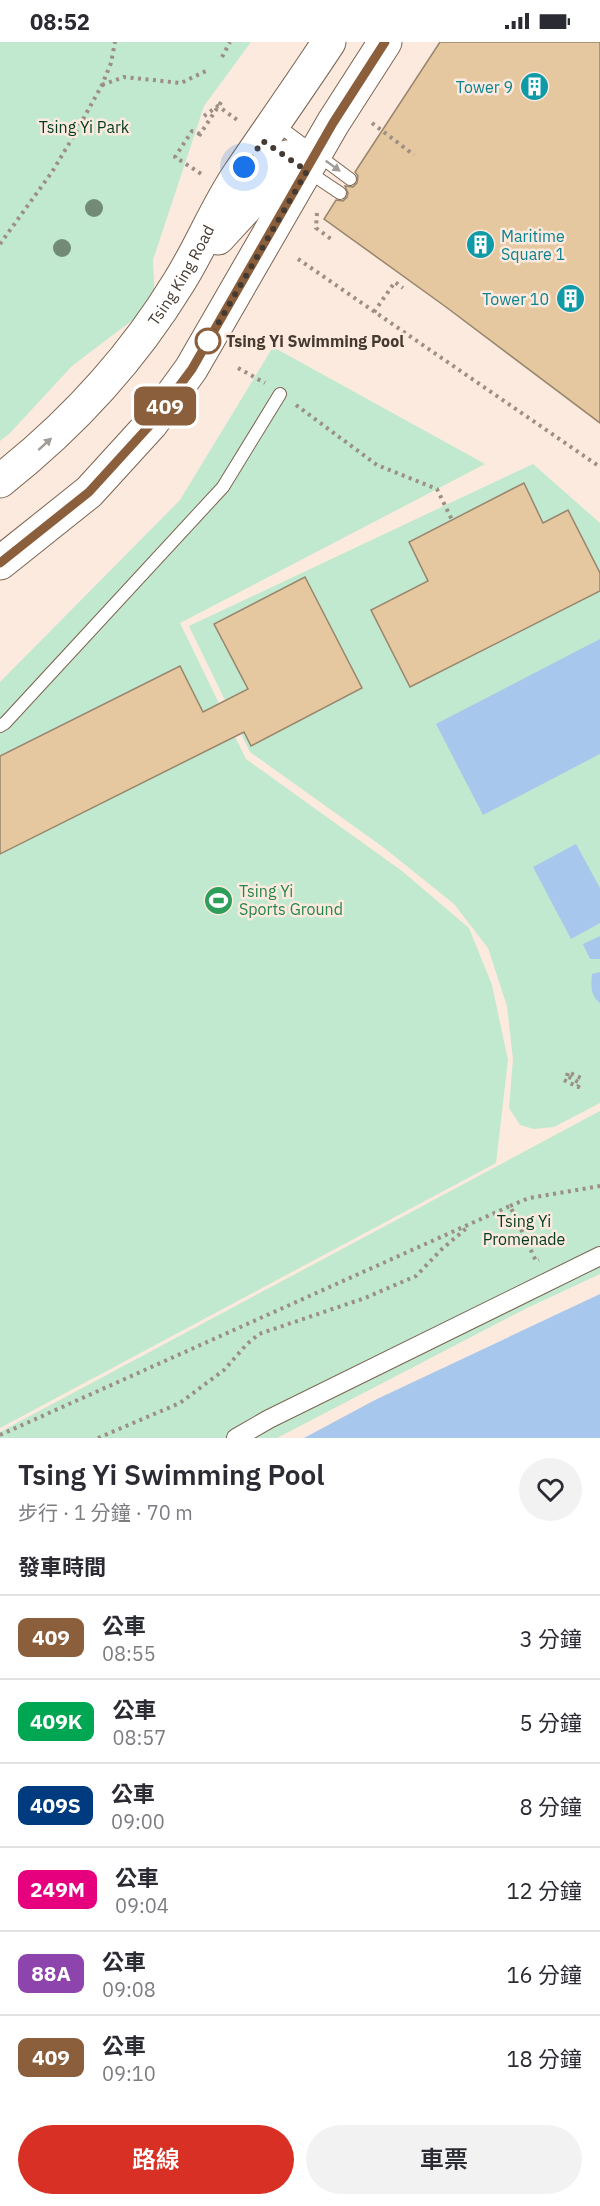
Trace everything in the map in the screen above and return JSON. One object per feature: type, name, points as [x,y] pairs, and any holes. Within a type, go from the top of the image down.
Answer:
[{"type":"main road","name":"Tsing King Road","points":[[0,563],[89,492],[151,424],[192,369],[281,145],[329,42]]},
{"type":"main road","name":"Tsing King Road","points":[[0,481],[49,440],[104,385],[147,331],[181,279],[233,184],[281,145],[385,42]]},
{"type":"street","points":[[236,1438],[269,1419],[600,1256]]},
{"type":"lane","points":[[281,145],[351,179]]},
{"type":"lane","points":[[281,145],[340,193]]},
{"type":"lane","points":[[0,726],[223,487],[280,394]]},
{"type":"path","points":[[0,244],[52,172],[102,85],[111,63],[115,42]]},
{"type":"path","points":[[222,57],[230,42]]},
{"type":"path","points":[[102,85],[124,77],[181,82],[208,70]]},
{"type":"path","points":[[204,176],[175,158],[192,131],[199,135],[223,99]]},
{"type":"path","points":[[218,106],[281,145]]},
{"type":"path","points":[[204,116],[218,106]]},
{"type":"path","points":[[372,123],[414,155]]},
{"type":"path","points":[[316,228],[331,239]]},
{"type":"path","points":[[298,259],[600,467]]},
{"type":"path","points":[[374,312],[395,282],[403,288]]},
{"type":"path","points":[[238,368],[255,376],[377,465],[436,489],[452,520]]},
{"type":"path","points":[[564,1080],[578,1087],[580,1083],[567,1076],[568,1072],[583,1078]]},
{"type":"path","points":[[0,1435],[510,1206],[540,1196],[600,1186]]},
{"type":"path","points":[[510,1206],[536,1261],[547,1256]]},
{"type":"path","points":[[99,1438],[180,1403],[224,1370],[259,1334],[365,1298],[416,1276],[465,1229],[485,1217]]},
{"type":"green space","name":"Tsing Yi Park","points":[[0,42],[251,42],[204,106],[153,260],[155,303],[72,366],[0,441]]},
{"type":"green space","name":"Tsing Yi Sports Ground","points":[[273,347],[485,464],[180,623],[246,759],[402,871],[469,928],[492,985],[508,1060],[496,1163],[0,1428],[0,682],[180,500]]},
{"type":"green space","points":[[533,464],[600,523],[600,1103],[554,1127],[534,1129],[520,1125],[509,1108],[513,1059],[507,1006],[488,948],[454,904],[383,847],[250,752],[189,626]]},
{"type":"green space","name":"Tsing Yi Promenade","points":[[600,1111],[600,1274],[525,1309],[277,1438],[0,1438],[0,1432]]},
{"type":"water","points":[[600,639],[600,754],[483,815],[436,724]]},
{"type":"water","points":[[576,844],[600,888],[600,923],[571,939],[533,867]]},
{"type":"water","points":[[600,936],[600,959],[590,959],[583,944]]},
{"type":"water","points":[[600,972],[600,1003],[593,993],[591,982],[592,974]]},
{"type":"water","points":[[600,1294],[600,1438],[304,1438],[375,1400]]},
{"type":"building","name":"Maritime Square 1","points":[[440,42],[600,42],[600,423],[324,219],[336,200],[343,201],[347,197],[345,186],[353,187],[357,183],[358,176],[355,172]]},
{"type":"building","points":[[524,483],[543,523],[568,510],[600,573],[600,591],[410,687],[371,610],[428,581],[409,542]]},
{"type":"building","points":[[305,577],[362,688],[251,746],[244,732],[0,854],[0,756],[180,666],[203,712],[248,689],[214,624]]},
{"type":"bus line","name":"409","points":[[0,563],[89,492],[151,424],[192,369],[307,171],[315,153],[385,42]]},
{"type":"place","name":"Tower 9","points":[[534,87]]},
{"type":"place","name":"Maritime Square 1","points":[[480,245]]},
{"type":"place","name":"Tower 10","points":[[570,299]]},
{"type":"place","name":"Tsing Yi Swimming Pool","points":[[208,341]]},
{"type":"place","name":"Tsing Yi Sports Ground","points":[[218,900]]},
{"type":"route","points":[[208,341],[307,171],[263,141],[244,167]]}]
